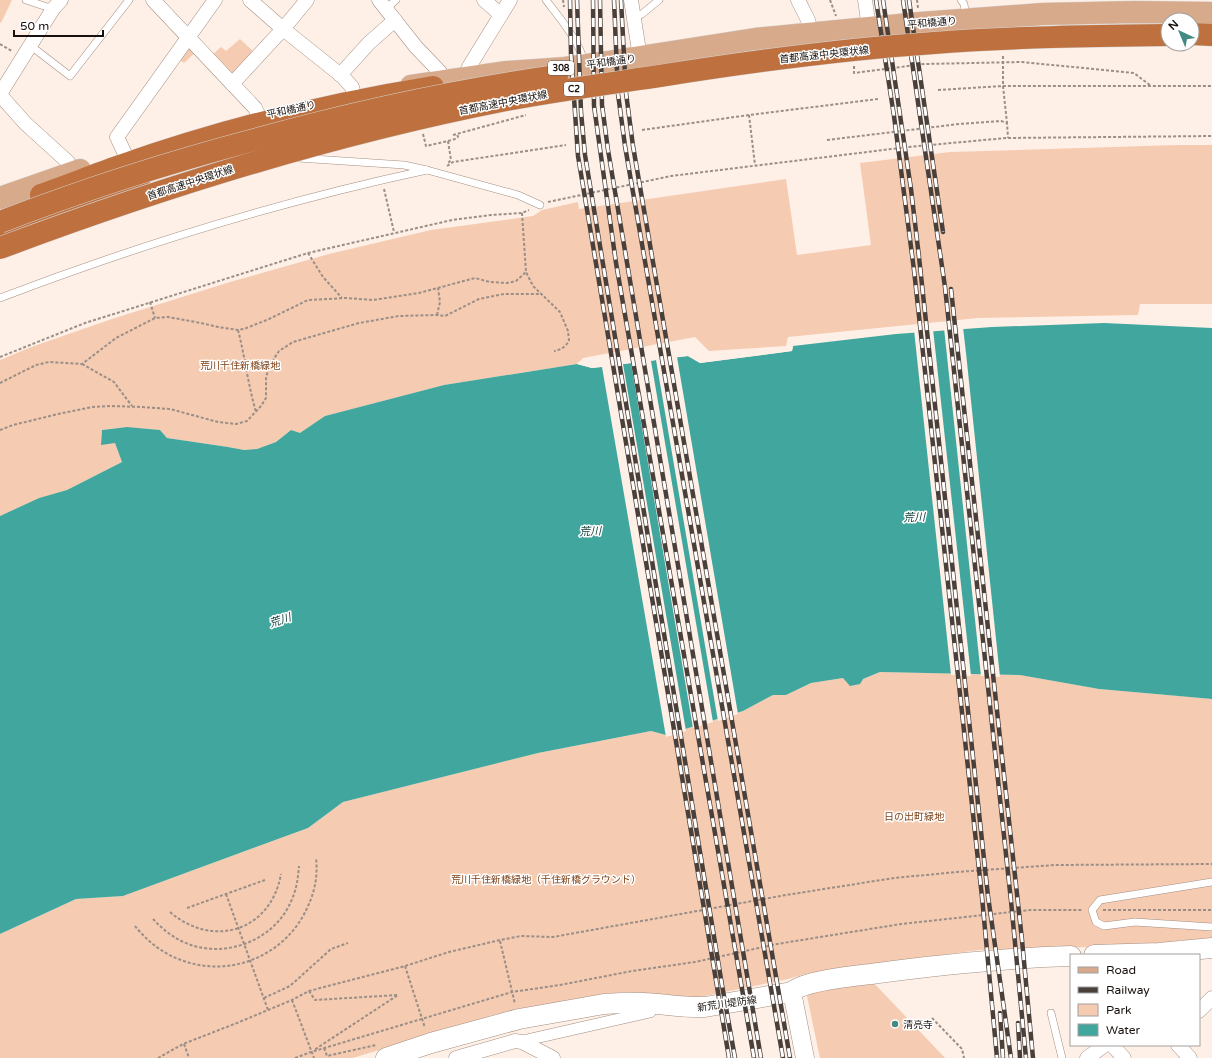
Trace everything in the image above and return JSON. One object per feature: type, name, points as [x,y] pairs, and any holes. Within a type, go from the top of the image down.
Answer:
[{"type":"highway","name":"首都高速中央環状線","points":[[0,222],[129,177],[204,153],[398,103],[537,79],[757,47],[934,28],[1044,23],[1160,21]]},
{"type":"highway","points":[[1200,21],[1212,21]]},
{"type":"highway","name":"首都高速中央環状線","points":[[0,248],[74,221],[236,168],[345,137],[505,100],[601,84],[763,61],[926,43],[1160,34]]},
{"type":"highway","points":[[1200,34],[1212,35]]},
{"type":"highway","points":[[0,210],[121,166],[199,141],[285,117],[403,92],[465,82],[537,79]]},
{"type":"highway","points":[[0,234],[139,185],[263,146],[345,125],[396,114],[505,100]]},
{"type":"main road","name":"平和橋通り","points":[[0,198],[125,154],[195,132],[259,116],[354,96],[441,81],[585,65],[755,40],[869,28],[920,20],[963,10],[1133,6],[1212,13]]},
{"type":"main road","name":"平和橋通り","points":[[0,228],[132,183],[192,166],[253,154],[419,110],[490,96],[610,76],[763,54],[888,41],[1002,32],[1160,28]]},
{"type":"main road","points":[[1200,28],[1212,28]]},
{"type":"main road","points":[[0,254],[124,210],[132,205],[146,191],[155,186],[253,154]]},
{"type":"main road","points":[[1162,954],[1212,948]]},
{"type":"main road","name":"新荒川堤防線","points":[[384,1051],[431,1043],[518,1019],[616,1003],[647,1003],[692,1008],[705,1007],[792,992],[800,986],[843,978],[972,961],[1070,956]]},
{"type":"main road","points":[[1200,958],[1212,958]]},
{"type":"street","points":[[154,0],[255,108],[259,116]]},
{"type":"street","points":[[125,154],[117,137],[215,0]]},
{"type":"street","points":[[250,0],[340,75],[352,87],[354,96]]},
{"type":"street","points":[[232,84],[283,29],[307,0]]},
{"type":"street","points":[[484,0],[501,15]]},
{"type":"street","points":[[470,77],[469,67],[510,0]]},
{"type":"street","points":[[631,0],[640,57]]},
{"type":"street","points":[[798,0],[808,20],[812,34]]},
{"type":"street","points":[[865,0],[869,28]]},
{"type":"street","points":[[387,3],[395,20],[416,47],[440,72],[441,81]]},
{"type":"street","points":[[57,5],[0,94],[26,124],[68,162],[71,173]]},
{"type":"street","points":[[340,75],[369,43],[395,20]]},
{"type":"street","points":[[792,992],[805,1058]]},
{"type":"street","points":[[1200,1010],[1212,998]]},
{"type":"street","points":[[522,1042],[650,1012],[655,1004]]},
{"type":"street","points":[[456,1058],[515,1041],[522,1042],[552,1058]]},
{"type":"street","points":[[1087,1058],[1104,1046]]},
{"type":"street","points":[[1113,1046],[1124,1058]]},
{"type":"street","points":[[1179,1046],[1190,1058]]},
{"type":"lane","points":[[26,0],[57,5]]},
{"type":"lane","points":[[31,46],[70,76],[129,0]]},
{"type":"lane","points":[[546,0],[573,38],[582,54],[585,65]]},
{"type":"lane","points":[[633,18],[642,14],[659,0]]},
{"type":"lane","points":[[253,154],[404,165],[518,195],[540,205]]},
{"type":"lane","points":[[0,298],[66,272],[193,231],[382,180],[427,170]]},
{"type":"lane","points":[[1212,882],[1100,900],[1092,910],[1096,922],[1104,926],[1135,922],[1212,927]]},
{"type":"lane","points":[[1051,1013],[1062,1058]]},
{"type":"path","points":[[830,0],[838,20]]},
{"type":"path","points":[[1002,50],[1003,86],[1008,138]]},
{"type":"path","points":[[854,64],[854,73],[924,64],[1022,62],[1134,72],[1151,86]]},
{"type":"path","points":[[938,90],[1003,86],[1212,86]]},
{"type":"path","points":[[642,130],[749,115],[878,100]]},
{"type":"path","points":[[454,135],[528,114]]},
{"type":"path","points":[[749,115],[755,165]]},
{"type":"path","points":[[827,140],[959,124],[1001,121],[1007,123]]},
{"type":"path","points":[[425,144],[426,146],[456,139],[458,137],[457,134]]},
{"type":"path","points":[[0,357],[85,322],[308,253],[394,232],[452,220],[522,213],[556,200],[671,176],[887,149],[1008,138],[1212,136]]},
{"type":"path","points":[[448,141],[451,160]]},
{"type":"path","points":[[446,166],[453,162],[566,145]]},
{"type":"path","points":[[382,180],[394,232]]},
{"type":"path","points":[[522,213],[526,272],[533,286],[560,312],[568,332],[569,341],[560,350],[554,351]]},
{"type":"path","points":[[308,253],[324,277],[343,298]]},
{"type":"path","points":[[82,364],[116,338],[155,318],[168,317],[238,330],[269,319],[308,300],[343,298],[373,300],[419,293],[475,278],[498,283],[516,281],[526,272]]},
{"type":"path","points":[[437,315],[440,302],[438,288]]},
{"type":"path","points":[[0,430],[13,425],[58,414],[111,406],[170,409],[218,422],[236,424],[247,421],[256,413],[266,398],[266,378],[269,366],[279,351],[293,342],[359,323],[399,316],[445,316],[462,306],[479,299],[504,294],[540,294]]},
{"type":"path","points":[[150,302],[155,318]]},
{"type":"path","points":[[238,330],[256,413]]},
{"type":"path","points":[[0,383],[36,365],[48,362],[82,364],[114,382],[132,406]]},
{"type":"path","points":[[135,926],[158,948],[181,960],[216,967],[232,966],[250,960],[265,954],[279,945],[291,934],[301,920],[310,903],[315,888],[317,873],[316,858]]},
{"type":"path","points":[[158,1058],[183,1044],[292,1000],[309,991],[405,966],[449,952],[520,936],[553,937],[786,895],[894,878],[1055,865],[1212,864]]},
{"type":"path","points":[[153,919],[168,934],[191,945],[206,948],[228,948],[244,944],[271,929],[286,912],[296,888],[299,866]]},
{"type":"path","points":[[170,912],[188,924],[203,930],[213,932],[238,927],[254,920],[267,908],[276,893],[281,874]]},
{"type":"path","points":[[187,908],[265,880]]},
{"type":"path","points":[[226,894],[268,1010]]},
{"type":"path","points":[[295,1058],[512,992],[560,985],[632,970],[695,962],[777,944],[901,924],[1030,910],[1212,910]]},
{"type":"path","points":[[500,940],[518,1019]]},
{"type":"path","points":[[264,998],[290,986],[331,949],[348,943]]},
{"type":"path","points":[[405,966],[426,1031]]},
{"type":"path","points":[[309,991],[315,1000],[398,995],[311,1052]]},
{"type":"path","points":[[292,1000],[314,1058]]},
{"type":"path","points":[[932,1018],[962,1049],[964,1058]]},
{"type":"path","points":[[183,1044],[189,1058]]},
{"type":"path","points":[[324,1048],[327,1056],[384,1051]]},
{"type":"green space","points":[[0,0],[12,0],[1,23],[0,22]]},
{"type":"green space","points":[[188,39],[198,50],[184,63],[176,57]]},
{"type":"green space","points":[[240,39],[257,55],[233,80],[210,57],[221,47],[226,51]]},
{"type":"green space","name":"荒川千住新橋緑地","points":[[1212,145],[1212,304],[1140,304],[1138,315],[978,318],[788,337],[786,346],[709,351],[695,337],[583,358],[577,364],[444,385],[325,416],[300,434],[291,430],[276,442],[257,449],[244,450],[167,438],[160,430],[124,428],[102,430],[101,444],[115,442],[122,462],[67,490],[39,498],[0,516],[0,360],[34,346],[112,319],[230,282],[329,254],[431,230],[533,216],[542,210],[578,202],[579,209],[786,179],[797,255],[871,245],[860,163],[950,152]]},
{"type":"green space","points":[[880,672],[1021,675],[1099,689],[1212,699],[1212,940],[1181,940],[1160,945],[979,950],[809,973],[788,979],[695,998],[624,992],[615,993],[493,1015],[353,1058],[0,1058],[0,934],[76,899],[123,896],[308,828],[343,802],[538,753],[651,731],[666,735],[743,711],[773,695],[786,695],[811,683],[843,678],[863,679]]},
{"type":"green space","points":[[871,980],[945,1058],[820,1058],[806,991]]},
{"type":"water","name":"荒川","points":[[1104,323],[1212,328],[1212,699],[1099,689],[1020,675],[880,672],[863,679],[860,684],[850,686],[843,678],[811,683],[786,695],[773,695],[743,711],[666,735],[651,731],[538,753],[343,802],[308,828],[123,896],[76,899],[0,934],[0,516],[39,498],[67,490],[122,462],[115,443],[101,445],[102,430],[127,427],[160,430],[167,438],[244,450],[257,449],[276,442],[291,430],[300,433],[325,416],[444,385],[577,364],[592,368],[688,356],[700,363],[792,351],[793,346],[896,334],[992,327]]},
{"type":"pier","points":[[963,327],[1000,677],[981,676],[944,328]]},
{"type":"pier","points":[[933,329],[971,676],[951,675],[914,330]]},
{"type":"pier","points":[[791,346],[793,346],[792,351],[700,363],[688,356],[677,357],[738,714],[718,721],[656,360],[651,361],[713,722],[693,728],[631,363],[623,364],[686,731],[666,737],[602,367],[592,368],[577,364],[578,362],[592,366],[688,354],[701,361],[791,350]]},
{"type":"railway","points":[[570,0],[571,54],[578,156],[729,1058]]},
{"type":"railway","points":[[577,0],[581,112],[585,155],[735,1058]]},
{"type":"railway","points":[[593,0],[594,106],[616,263],[754,1058]]},
{"type":"railway","points":[[600,0],[602,105],[608,150],[761,1058]]},
{"type":"railway","points":[[614,0],[618,94],[625,146],[783,1058]]},
{"type":"railway","points":[[621,0],[626,93],[633,146],[790,1058]]},
{"type":"railway","points":[[876,0],[894,116],[914,270],[982,897],[997,1058]]},
{"type":"railway","points":[[883,0],[911,189],[988,896],[1011,1058]]},
{"type":"railway","points":[[903,0],[945,287],[1011,901],[1026,1058]]},
{"type":"railway","points":[[909,0],[943,232]]},
{"type":"railway","points":[[951,289],[1022,940],[1033,1058]]},
{"type":"railway","points":[[1000,1013],[1003,1058]]},
{"type":"railway","points":[[1018,1023],[1020,1058]]},
{"type":"place","name":"清亮寺","points":[[895,1024]]},
{"type":"park label","name":"日の出町緑地","points":[[914,816]]},
{"type":"park label","name":"荒川千住新橋緑地（千住新橋グラウンド）","points":[[546,879]]}]
